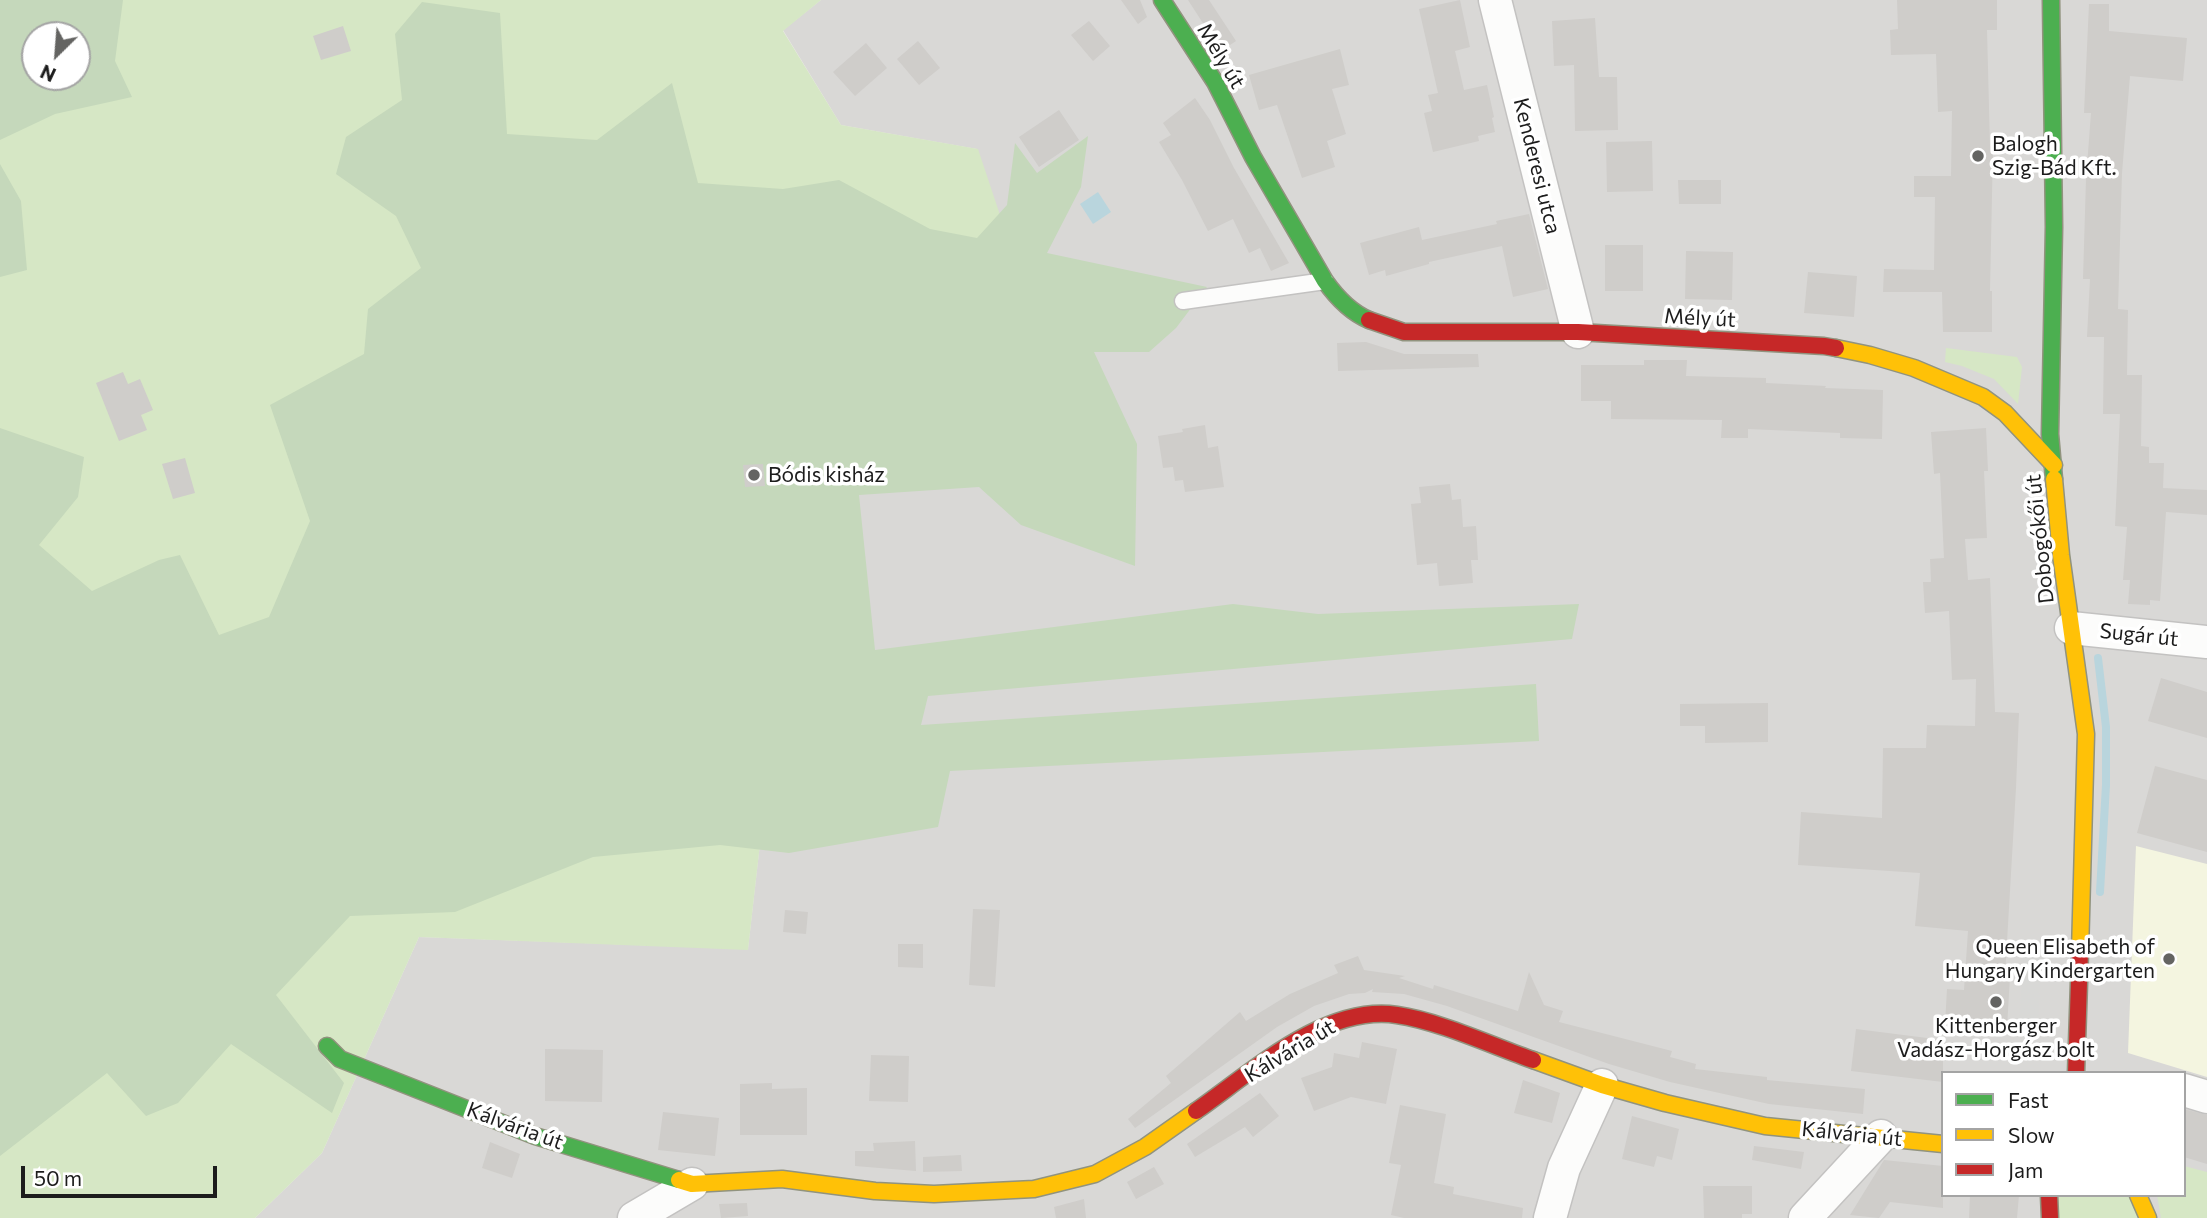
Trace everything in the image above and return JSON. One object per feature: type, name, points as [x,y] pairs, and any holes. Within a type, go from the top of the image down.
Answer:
[{"type":"street","name":"Mély út","points":[[1162,0],[1215,82],[1253,157],[1325,281],[1348,309],[1365,319],[1404,332],[1578,332],[1824,346],[1870,355],[1914,368],[1983,397],[2019,427],[2054,465]]},
{"type":"street","name":"Kenderesi utca","points":[[1495,0],[1578,332]]},
{"type":"street","name":"Dobogókői út","points":[[2051,0],[2054,227],[2050,434],[2061,555],[2086,734],[2076,1071]]},
{"type":"street","name":"Sugár út","points":[[2071,628],[2207,642]]},
{"type":"street","name":"Kálvária út","points":[[327,1046],[340,1059],[535,1136],[692,1184],[782,1179],[875,1191],[934,1194],[1034,1189],[1095,1174],[1144,1147],[1290,1045],[1325,1025],[1356,1015],[1398,1015],[1602,1085],[1765,1126],[1941,1144]]},
{"type":"street","points":[[1549,1218],[1564,1168],[1602,1085]]},
{"type":"street","points":[[2186,1091],[2207,1097]]},
{"type":"street","points":[[1805,1218],[1881,1136]]},
{"type":"street","name":"Kálvária út","points":[[634,1218],[692,1184]]},
{"type":"street","points":[[2049,1197],[2050,1218]]},
{"type":"street","points":[[2139,1197],[2148,1218]]},
{"type":"lane","points":[[1182,301],[1325,281]]},
{"type":"shaded area","points":[[0,0],[123,0],[115,61],[132,97],[55,114],[0,140]]},
{"type":"shaded area","points":[[821,0],[2207,0],[2207,1218],[255,1218],[322,1153],[419,937],[748,949],[801,481],[977,149],[841,125],[783,30]]},
{"type":"shaded area","points":[[422,2],[500,13],[507,134],[597,140],[672,83],[698,183],[783,189],[839,180],[930,229],[977,238],[1007,205],[1015,143],[1037,173],[1088,136],[1081,187],[1047,253],[1207,287],[1176,328],[1149,352],[1094,352],[1137,444],[1135,566],[1021,525],[979,487],[859,495],[875,650],[1233,604],[1318,614],[1579,604],[1572,639],[928,696],[921,725],[1536,684],[1539,741],[950,771],[938,827],[789,853],[720,845],[593,857],[455,912],[350,916],[276,995],[344,1083],[332,1113],[231,1044],[178,1103],[146,1116],[107,1073],[0,1156],[0,428],[84,457],[78,497],[39,545],[92,591],[159,560],[180,555],[219,635],[269,617],[310,521],[270,405],[364,354],[368,309],[421,268],[396,216],[336,174],[346,137],[402,100],[395,34]]},
{"type":"shaded area","points":[[0,164],[21,201],[27,270],[0,277]]},
{"type":"shaded area","name":"Queen Elisabeth of Hungary Kindergarten","points":[[2136,846],[2207,864],[2207,1077],[2128,1053]]},
{"type":"shaded area","points":[[2024,943],[2042,943],[2038,1029],[2019,1028]]},
{"type":"green space","points":[[0,0],[821,0],[783,31],[841,125],[978,149],[1010,245],[801,481],[748,950],[419,937],[322,1153],[255,1218],[0,1218]]},
{"type":"green space","points":[[1946,348],[2017,357],[2022,367],[2018,404],[1994,379],[1945,362]]},
{"type":"green space","points":[[2186,1167],[2207,1172],[2207,1218],[2161,1218],[2157,1197],[2186,1197]]},
{"type":"green space","points":[[2057,1197],[2131,1197],[2140,1218],[2057,1218]]},
{"type":"water","points":[[1098,192],[1111,212],[1093,224],[1080,204]]},
{"type":"building","points":[[1121,0],[1140,0],[1147,17],[1138,24]]},
{"type":"building","points":[[1188,0],[1209,0],[1236,41],[1221,51]]},
{"type":"building","points":[[1460,0],[1470,47],[1455,51],[1464,90],[1487,85],[1495,132],[1478,136],[1479,141],[1433,152],[1424,113],[1432,111],[1428,95],[1438,93],[1419,9]]},
{"type":"building","points":[[1897,0],[1997,0],[1997,30],[1987,30],[1990,146],[1993,147],[1990,291],[1992,332],[1943,332],[1942,292],[1883,292],[1884,269],[1934,270],[1935,197],[1914,197],[1914,176],[1951,176],[1952,111],[1938,112],[1936,54],[1891,55],[1890,30],[1898,29]]},
{"type":"building","points":[[2089,4],[2109,4],[2109,31],[2187,38],[2183,81],[2130,76],[2122,173],[2118,309],[2128,310],[2127,375],[2142,375],[2141,446],[2149,447],[2149,463],[2164,463],[2163,488],[2207,490],[2207,515],[2166,512],[2160,601],[2150,600],[2150,605],[2128,604],[2130,580],[2123,580],[2127,527],[2115,526],[2120,414],[2103,414],[2104,337],[2087,337],[2090,279],[2083,279],[2091,113],[2084,113]]},
{"type":"building","points":[[1595,18],[1599,77],[1617,77],[1618,130],[1575,131],[1574,65],[1554,66],[1552,21]]},
{"type":"building","points":[[1089,21],[1110,46],[1093,61],[1071,35]]},
{"type":"building","points":[[343,26],[351,51],[321,60],[313,36]]},
{"type":"building","points":[[918,41],[940,68],[919,85],[897,59]]},
{"type":"building","points":[[866,43],[887,68],[855,96],[833,72]]},
{"type":"building","points":[[1340,49],[1349,85],[1332,89],[1346,134],[1327,141],[1335,167],[1302,178],[1277,105],[1259,110],[1249,75]]},
{"type":"building","points":[[1195,98],[1210,120],[1234,168],[1289,263],[1271,271],[1260,248],[1249,253],[1233,219],[1208,231],[1159,142],[1171,135],[1163,123]]},
{"type":"building","points":[[1059,110],[1079,140],[1039,167],[1019,137]]},
{"type":"building","points":[[1652,141],[1653,191],[1607,192],[1606,142]]},
{"type":"building","points":[[1678,180],[1721,180],[1721,204],[1679,204]]},
{"type":"building","points":[[1529,214],[1548,289],[1513,297],[1502,246],[1429,262],[1386,276],[1385,270],[1369,275],[1360,243],[1419,227],[1422,240],[1497,224],[1496,221]]},
{"type":"building","points":[[1605,245],[1643,245],[1643,291],[1605,291]]},
{"type":"building","points":[[1686,251],[1733,252],[1732,300],[1685,299]]},
{"type":"building","points":[[1808,272],[1857,276],[1854,317],[1804,313]]},
{"type":"building","points":[[1366,342],[1404,354],[1478,354],[1479,367],[1338,371],[1337,343]]},
{"type":"building","points":[[1644,360],[1687,360],[1686,376],[1766,378],[1766,383],[1883,390],[1882,439],[1840,438],[1840,433],[1748,429],[1748,438],[1721,438],[1722,420],[1611,419],[1611,401],[1581,401],[1581,365],[1644,365]]},
{"type":"building","points":[[123,372],[128,384],[140,379],[153,410],[141,415],[147,430],[119,441],[96,383]]},
{"type":"building","points":[[1205,425],[1208,448],[1218,446],[1224,487],[1185,492],[1183,480],[1175,481],[1173,467],[1163,468],[1158,436]]},
{"type":"building","points":[[1986,428],[1988,471],[1984,471],[1987,538],[1965,539],[1968,580],[1990,578],[1995,712],[2019,713],[2005,976],[2010,976],[2007,1028],[1945,1024],[1947,989],[1964,990],[1968,931],[1915,926],[1920,873],[1798,865],[1801,812],[1882,818],[1883,748],[1926,748],[1927,725],[1975,726],[1976,679],[1952,680],[1949,611],[1925,613],[1923,582],[1931,582],[1930,559],[1944,558],[1940,473],[1934,474],[1931,432]]},
{"type":"building","points":[[185,458],[195,493],[173,499],[162,464]]},
{"type":"building","name":"Bódis kisház","points":[[763,464],[765,486],[745,487],[743,465]]},
{"type":"building","points":[[1450,484],[1452,500],[1461,499],[1463,527],[1476,526],[1478,560],[1471,560],[1473,583],[1439,586],[1437,563],[1417,565],[1411,504],[1421,503],[1419,487]]},
{"type":"building","points":[[2161,678],[2207,692],[2207,738],[2148,721]]},
{"type":"building","points":[[1768,703],[1768,742],[1705,743],[1705,726],[1680,726],[1680,704]]},
{"type":"building","points":[[2155,766],[2207,780],[2207,852],[2137,833]]},
{"type":"building","points":[[973,909],[1000,910],[995,987],[969,985]]},
{"type":"building","points":[[785,910],[808,912],[806,934],[783,932]]},
{"type":"building","points":[[898,944],[923,944],[923,968],[898,967]]},
{"type":"building","points":[[1358,956],[1364,970],[1405,976],[1399,978],[1433,989],[1434,985],[1518,1011],[1529,972],[1544,1005],[1563,1011],[1559,1022],[1672,1051],[1670,1057],[1696,1064],[1695,1069],[1767,1077],[1767,1080],[1865,1089],[1863,1114],[1769,1104],[1670,1082],[1609,1064],[1447,1006],[1404,994],[1372,992],[1373,989],[1314,1006],[1277,1027],[1135,1128],[1128,1119],[1171,1083],[1166,1076],[1240,1012],[1246,1021],[1290,994],[1338,973],[1334,965]]},
{"type":"building","points":[[1856,1029],[1943,1040],[1941,1082],[1851,1071]]},
{"type":"building","points":[[1362,1042],[1397,1049],[1386,1104],[1351,1097],[1314,1111],[1301,1078],[1332,1067],[1334,1053],[1359,1058]]},
{"type":"building","points":[[545,1049],[603,1050],[602,1102],[545,1101]]},
{"type":"building","points":[[871,1055],[909,1056],[908,1102],[869,1101]]},
{"type":"building","points":[[1523,1080],[1560,1093],[1552,1123],[1514,1113]]},
{"type":"building","points":[[772,1083],[772,1089],[807,1088],[807,1135],[740,1135],[740,1084]]},
{"type":"building","points":[[1260,1093],[1279,1116],[1253,1137],[1245,1127],[1195,1157],[1187,1144]]},
{"type":"building","points":[[1400,1105],[1446,1114],[1434,1183],[1454,1187],[1453,1194],[1523,1208],[1522,1218],[1404,1218],[1391,1215],[1401,1165],[1389,1163]]},
{"type":"building","points":[[2186,1110],[2207,1115],[2207,1164],[2186,1158]]},
{"type":"building","points":[[663,1112],[719,1118],[715,1156],[658,1150]]},
{"type":"building","points":[[1632,1116],[1679,1129],[1672,1160],[1657,1156],[1654,1167],[1622,1159]]},
{"type":"building","points":[[915,1141],[916,1171],[855,1166],[855,1151],[874,1151],[873,1143]]},
{"type":"building","points":[[490,1142],[520,1154],[512,1178],[482,1168]]},
{"type":"building","points":[[1754,1146],[1804,1152],[1801,1169],[1752,1160]]},
{"type":"building","points":[[961,1155],[962,1171],[923,1172],[923,1157]]},
{"type":"building","points":[[1884,1160],[1941,1166],[1943,1208],[1890,1202],[1879,1218],[1850,1215]]},
{"type":"building","points":[[1154,1167],[1164,1184],[1136,1199],[1127,1182]]},
{"type":"building","points":[[1703,1186],[1752,1186],[1752,1214],[1742,1214],[1742,1218],[1704,1218]]},
{"type":"building","points":[[1970,1197],[2019,1197],[2017,1218],[1969,1218]]},
{"type":"building","points":[[1084,1199],[1086,1218],[1056,1218],[1054,1207]]},
{"type":"building","points":[[747,1203],[748,1216],[721,1218],[719,1204]]},
{"type":"waterway","points":[[2098,658],[2106,727],[2106,785],[2100,892]]},
{"type":"traffic: fast","points":[[1162,0],[1215,82],[1253,157],[1325,281],[1344,304],[1369,320]]},
{"type":"traffic: fast","points":[[2051,0],[2054,227],[2050,434],[2054,479]]},
{"type":"traffic: fast","points":[[327,1046],[340,1059],[535,1136],[679,1180]]},
{"type":"traffic: slow","points":[[1836,348],[1914,368],[1983,397],[2005,413],[2054,465]]},
{"type":"traffic: slow","points":[[2054,479],[2061,555],[2086,734],[2080,952]]},
{"type":"traffic: slow","points":[[1533,1060],[1602,1085],[1665,1103],[1765,1126],[1941,1144]]},
{"type":"traffic: slow","points":[[679,1180],[692,1184],[782,1179],[875,1191],[934,1194],[1034,1189],[1095,1174],[1145,1147],[1196,1111]]},
{"type":"traffic: slow","points":[[2139,1197],[2148,1218]]},
{"type":"traffic: jam","points":[[1369,320],[1404,332],[1578,332],[1836,348]]},
{"type":"traffic: jam","points":[[2076,1071],[2080,952]]},
{"type":"traffic: jam","points":[[1196,1111],[1290,1044],[1343,1020],[1370,1014],[1413,1018],[1466,1034],[1533,1060]]},
{"type":"traffic: jam","points":[[2049,1197],[2050,1218]]},
{"type":"place","name":"Balogh Szig-Bád Kft.","points":[[1978,156]]},
{"type":"place","name":"Bódis kisház","points":[[754,475]]},
{"type":"place","name":"Queen Elisabeth of Hungary Kindergarten","points":[[2169,959]]},
{"type":"place","name":"Kittenberger Vadász-Horgász bolt","points":[[1996,1002]]}]
